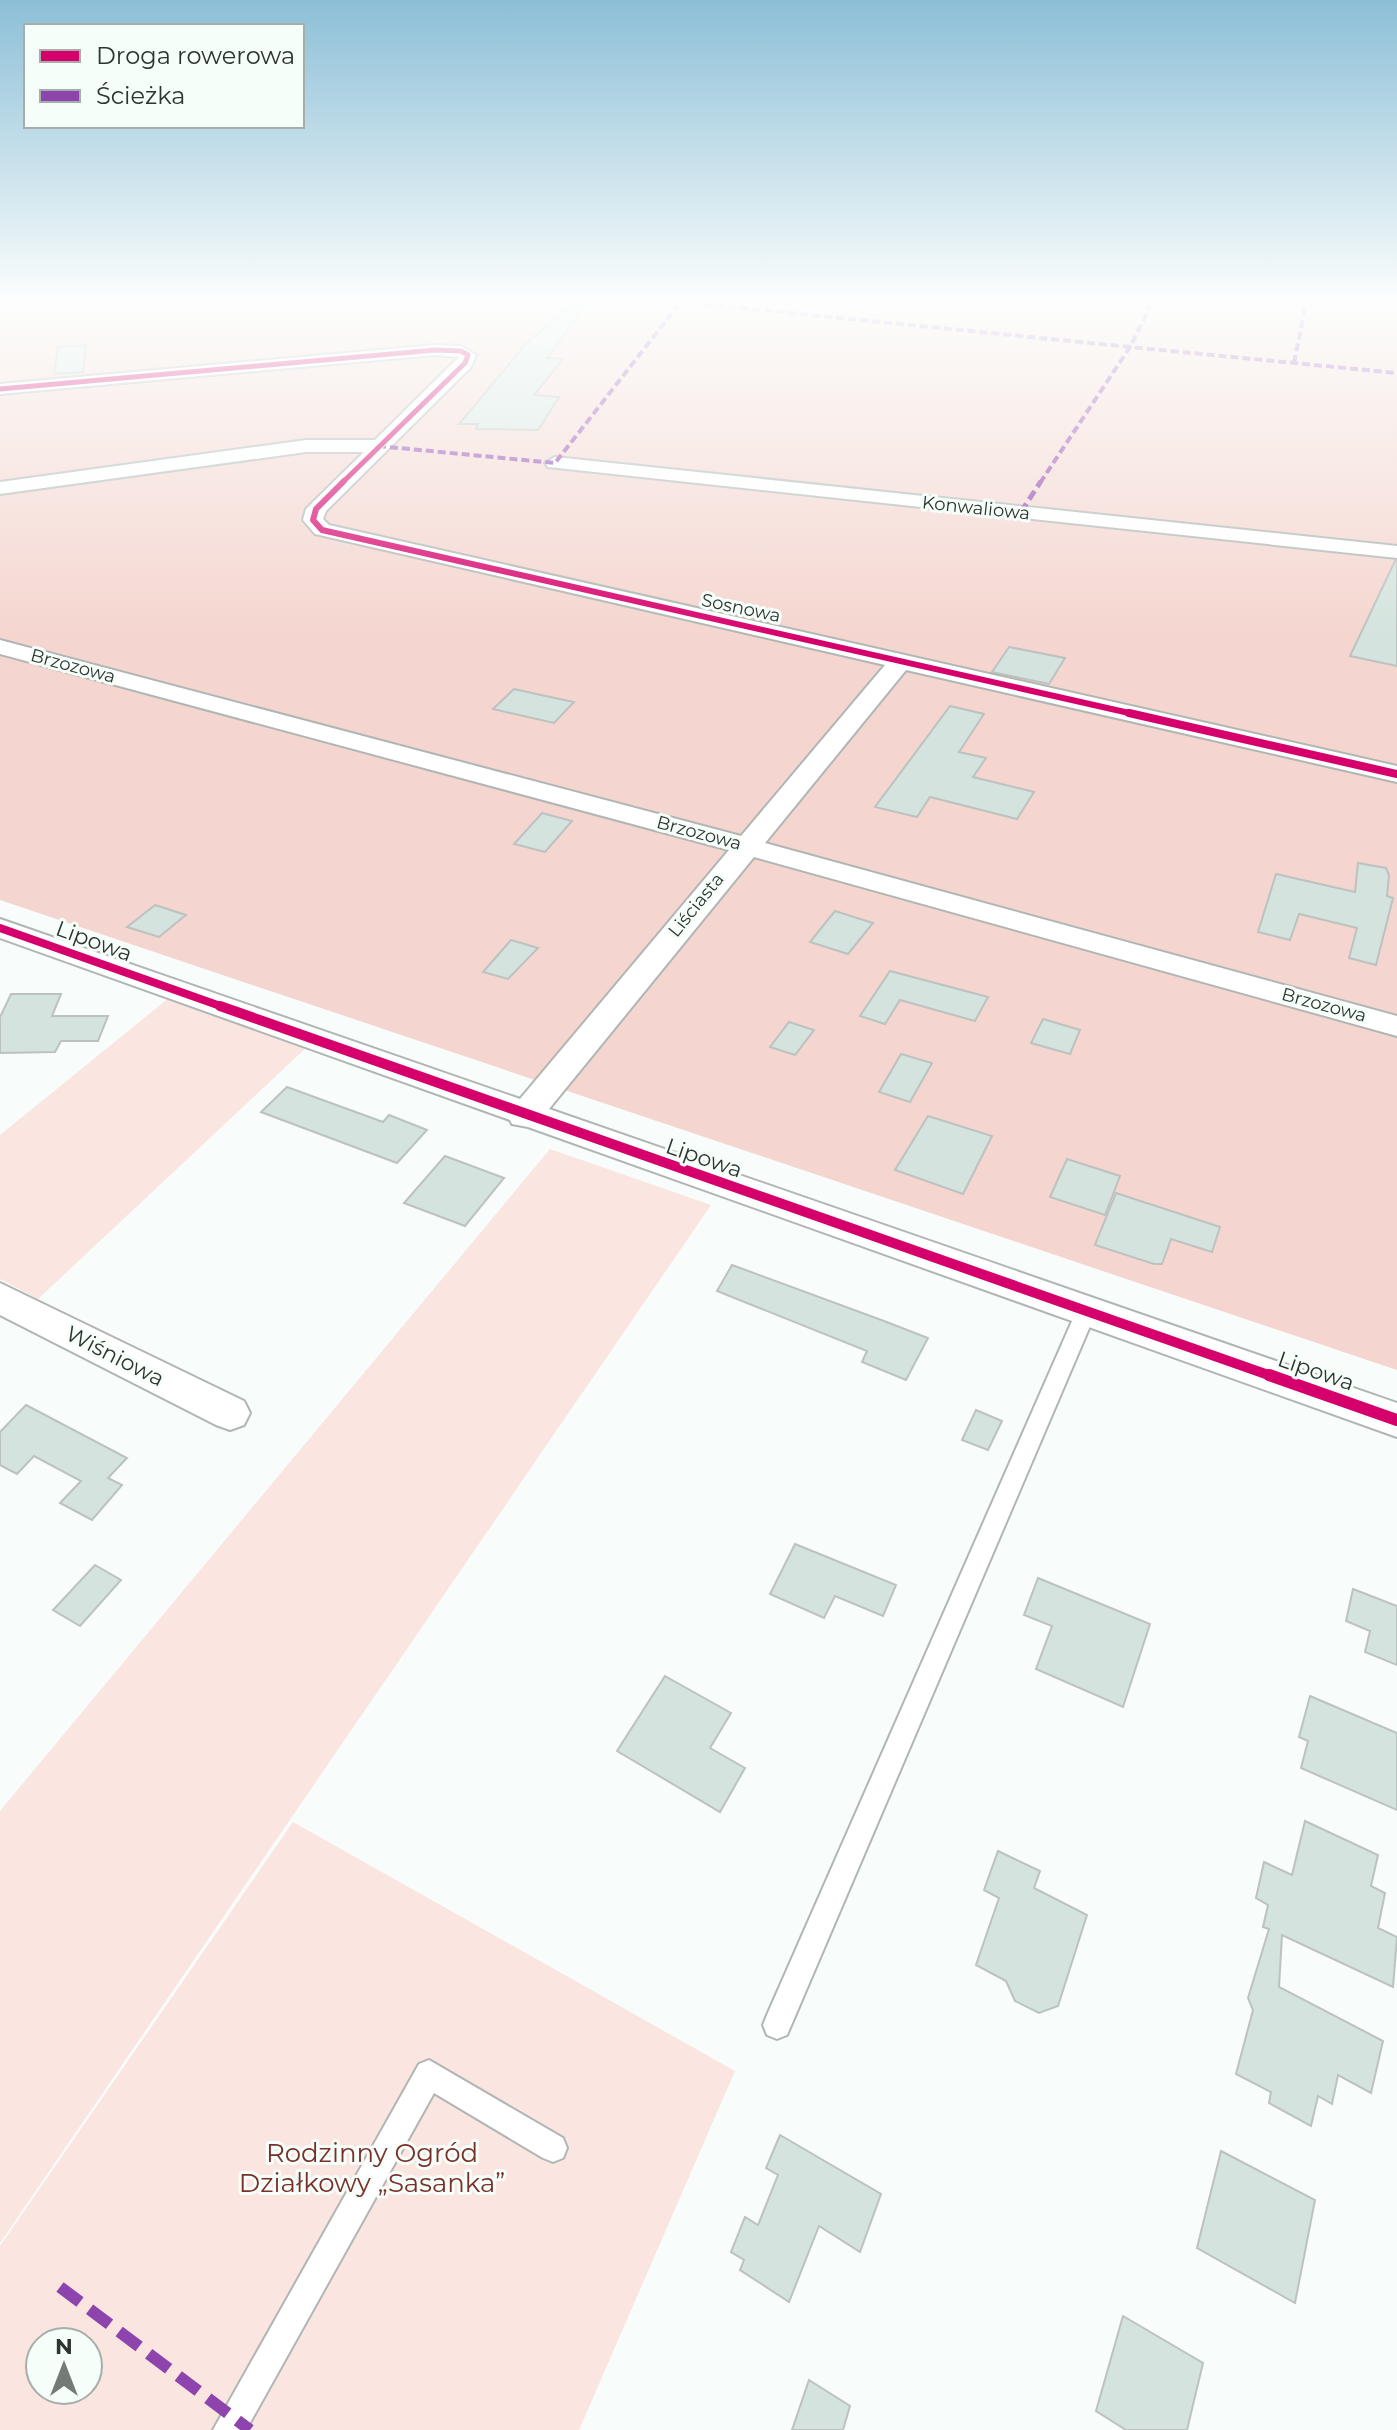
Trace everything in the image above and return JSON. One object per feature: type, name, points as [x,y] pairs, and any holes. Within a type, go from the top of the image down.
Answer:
[{"type":"street","name":"Sosnowa","points":[[413,412],[316,509],[313,520],[322,530],[1397,774]]},
{"type":"street","points":[[0,488],[306,446],[378,446]]},
{"type":"street","name":"Konwaliowa","points":[[555,463],[1397,552]]},
{"type":"street","name":"Brzozowa","points":[[0,647],[745,846],[1397,1026]]},
{"type":"street","name":"Liściasta","points":[[524,1116],[902,660]]},
{"type":"street","name":"Lipowa","points":[[0,928],[524,1116],[1397,1420]]},
{"type":"street","name":"Wiśniowa","points":[[0,1298],[230,1413]]},
{"type":"lane","points":[[777,2025],[1086,1312]]},
{"type":"lane","points":[[229,2430],[429,2074],[553,2148]]},
{"type":"green space","points":[[170,997],[308,1046],[38,1299],[0,1279],[0,1135]]},
{"type":"green space","points":[[550,1149],[711,1205],[0,2243],[0,1811]]},
{"type":"green space","name":"Rodzinny Ogród Działkowy „Sasanka”","points":[[293,1822],[735,2071],[579,2430],[0,2430],[0,2246]]},
{"type":"shaded area","points":[[0,412],[1397,412],[1397,1370],[0,900]]},
{"type":"building","points":[[469,412],[549,412],[538,430],[476,429],[478,424],[459,424]]},
{"type":"building","points":[[1395,561],[1397,666],[1350,656]]},
{"type":"building","points":[[1009,647],[1065,658],[1049,684],[992,672]]},
{"type":"building","points":[[514,689],[574,702],[554,723],[493,709]]},
{"type":"building","points":[[950,706],[984,714],[959,752],[986,758],[973,777],[1034,792],[1017,819],[930,797],[917,817],[875,807]]},
{"type":"building","points":[[542,813],[572,821],[545,852],[514,844]]},
{"type":"building","points":[[1358,863],[1386,868],[1389,875],[1387,896],[1393,898],[1376,965],[1349,958],[1357,928],[1299,914],[1290,940],[1258,932],[1276,874],[1355,892]]},
{"type":"building","points":[[155,905],[186,915],[159,937],[127,927]]},
{"type":"building","points":[[835,911],[873,923],[848,954],[810,942]]},
{"type":"building","points":[[511,940],[538,948],[508,979],[483,972]]},
{"type":"building","points":[[890,971],[988,997],[975,1021],[900,1000],[885,1024],[860,1016]]},
{"type":"building","points":[[11,994],[61,994],[52,1016],[108,1016],[98,1041],[61,1041],[55,1052],[0,1053],[0,1017]]},
{"type":"building","points":[[1043,1019],[1080,1030],[1070,1054],[1031,1043]]},
{"type":"building","points":[[789,1022],[814,1030],[795,1055],[770,1047]]},
{"type":"building","points":[[901,1054],[932,1063],[910,1102],[879,1092]]},
{"type":"building","points":[[287,1087],[383,1122],[389,1115],[427,1130],[397,1163],[261,1112]]},
{"type":"building","points":[[928,1116],[992,1136],[963,1194],[895,1170]]},
{"type":"building","points":[[445,1156],[504,1178],[465,1226],[404,1203]]},
{"type":"building","points":[[1067,1159],[1120,1176],[1105,1215],[1050,1197]]},
{"type":"building","points":[[1116,1193],[1220,1227],[1212,1252],[1171,1239],[1162,1264],[1154,1264],[1095,1245]]},
{"type":"building","points":[[732,1265],[928,1338],[906,1380],[862,1362],[867,1351],[717,1291]]},
{"type":"building","points":[[26,1405],[127,1458],[108,1478],[122,1485],[92,1520],[60,1503],[81,1481],[34,1456],[17,1474],[0,1465],[0,1432]]},
{"type":"building","points":[[976,1410],[1002,1421],[988,1450],[962,1440]]},
{"type":"building","points":[[795,1544],[896,1585],[883,1616],[835,1596],[824,1618],[770,1594]]},
{"type":"building","points":[[95,1565],[121,1580],[80,1626],[53,1610]]},
{"type":"building","points":[[1038,1578],[1150,1624],[1123,1707],[1036,1669],[1052,1626],[1024,1615]]},
{"type":"building","points":[[1353,1589],[1397,1606],[1397,1665],[1365,1652],[1370,1631],[1346,1621]]},
{"type":"building","points":[[665,1676],[731,1713],[710,1748],[745,1768],[720,1812],[617,1751]]},
{"type":"building","points":[[1310,1696],[1397,1733],[1397,1810],[1301,1768],[1308,1741],[1299,1737]]},
{"type":"building","points":[[1305,1821],[1378,1855],[1371,1886],[1385,1893],[1378,1928],[1397,1937],[1393,1987],[1282,1935],[1279,1987],[1383,2041],[1371,2093],[1338,2075],[1332,2104],[1318,2096],[1311,2126],[1269,2103],[1271,2092],[1236,2074],[1253,2010],[1248,1998],[1269,1929],[1263,1927],[1268,1905],[1256,1898],[1264,1862],[1292,1875]]},
{"type":"building","points":[[998,1851],[1040,1871],[1034,1888],[1087,1915],[1058,2006],[1039,2013],[1015,2001],[1006,1981],[976,1965],[999,1898],[984,1890]]},
{"type":"building","points":[[780,2135],[881,2194],[860,2252],[819,2226],[789,2302],[740,2270],[744,2260],[731,2252],[745,2217],[758,2225],[778,2175],[766,2168]]},
{"type":"building","points":[[1221,2151],[1315,2200],[1295,2303],[1197,2248]]},
{"type":"building","points":[[1123,2316],[1203,2363],[1187,2430],[1126,2430],[1096,2411]]},
{"type":"building","points":[[809,2380],[850,2406],[843,2430],[792,2430]]},
{"type":"marked path","points":[[378,446],[555,463],[594,412]]},
{"type":"marked path","points":[[1021,512],[1087,412]]},
{"type":"marked path","points":[[60,2287],[250,2430]]},
{"type":"cycle path","points":[[415,412],[316,509],[313,520],[322,530],[1397,774]]},
{"type":"cycle path","points":[[0,928],[1397,1420]]}]
